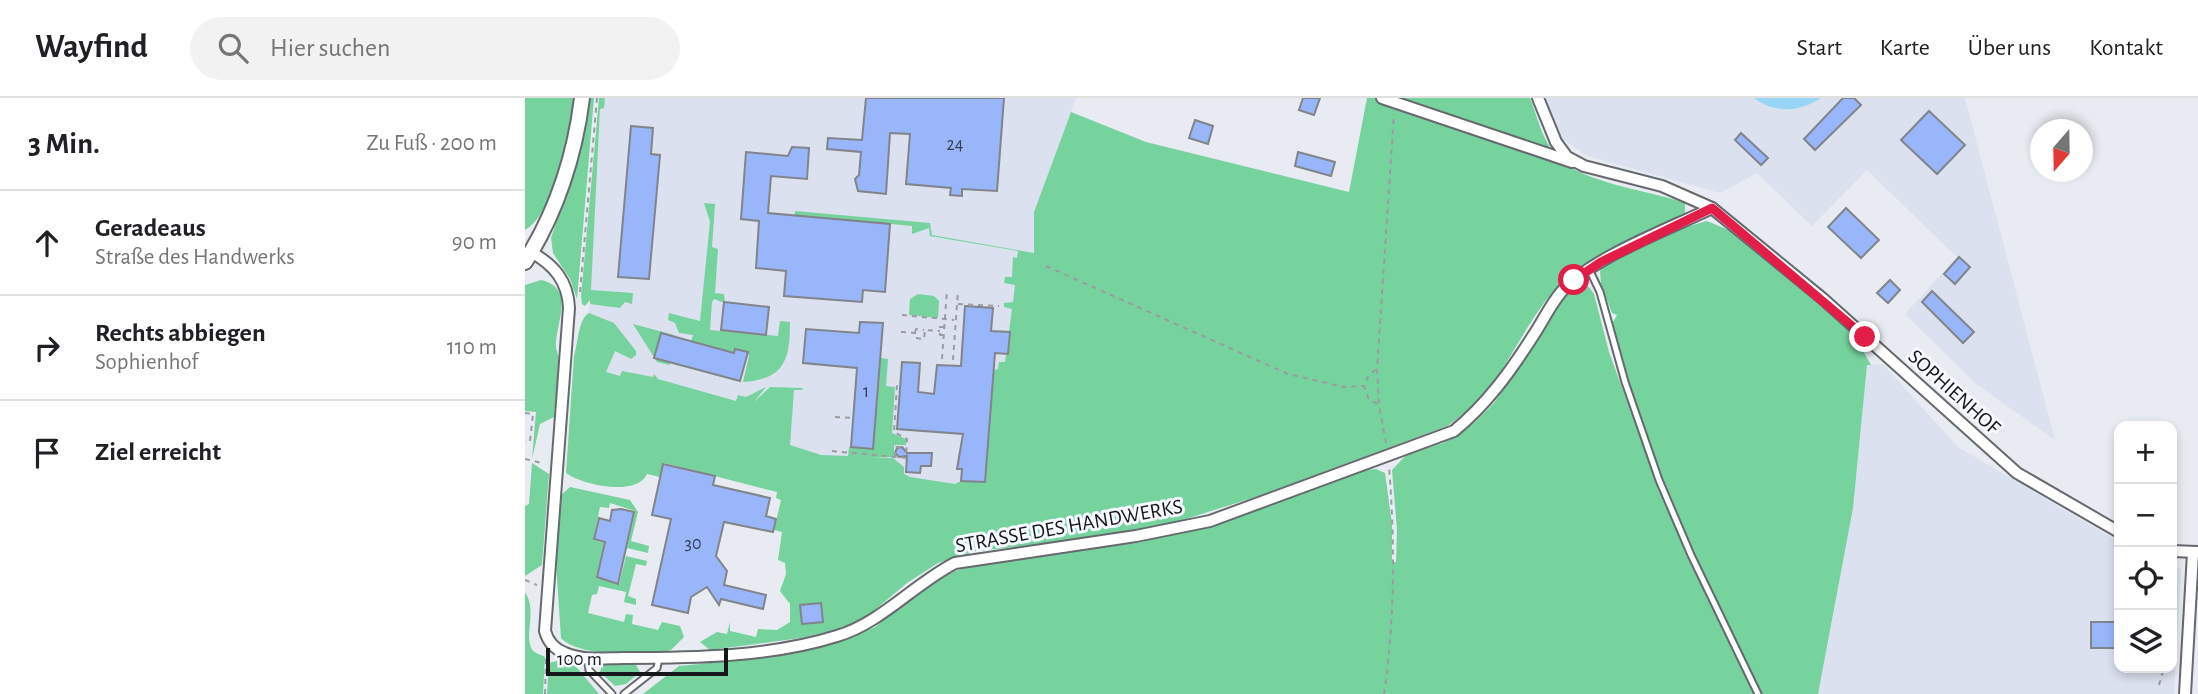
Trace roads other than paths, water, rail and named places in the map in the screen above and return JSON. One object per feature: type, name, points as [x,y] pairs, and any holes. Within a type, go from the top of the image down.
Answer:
[{"type":"main road","points":[[527,254],[561,184],[576,133],[582,98]]},
{"type":"street","name":"SOPHIENHOF","points":[[1382,98],[1584,166],[1662,186],[1712,208],[1822,298],[2017,473],[2114,529]]},
{"type":"street","points":[[1538,98],[1561,150],[1584,166]]},
{"type":"street","name":"STRASSE DES HANDWERKS","points":[[527,254],[558,273],[568,295],[569,308],[545,631],[547,639],[557,649],[587,657],[659,658],[749,652],[838,636],[870,622],[930,576],[955,564],[1136,536],[1210,521],[1454,431],[1482,407],[1534,334],[1549,307],[1568,285],[1589,269],[1712,208]]},
{"type":"street","points":[[2177,551],[2195,552],[2185,694]]},
{"type":"lane","points":[[1589,269],[1600,292],[1628,393],[1659,480],[1691,555],[1758,694]]},
{"type":"lane","points":[[587,657],[589,670],[612,694]]},
{"type":"lane","points":[[624,694],[657,668],[659,658]]},
{"type":"water","points":[[1754,98],[1821,98],[1805,106],[1779,109]]}]
